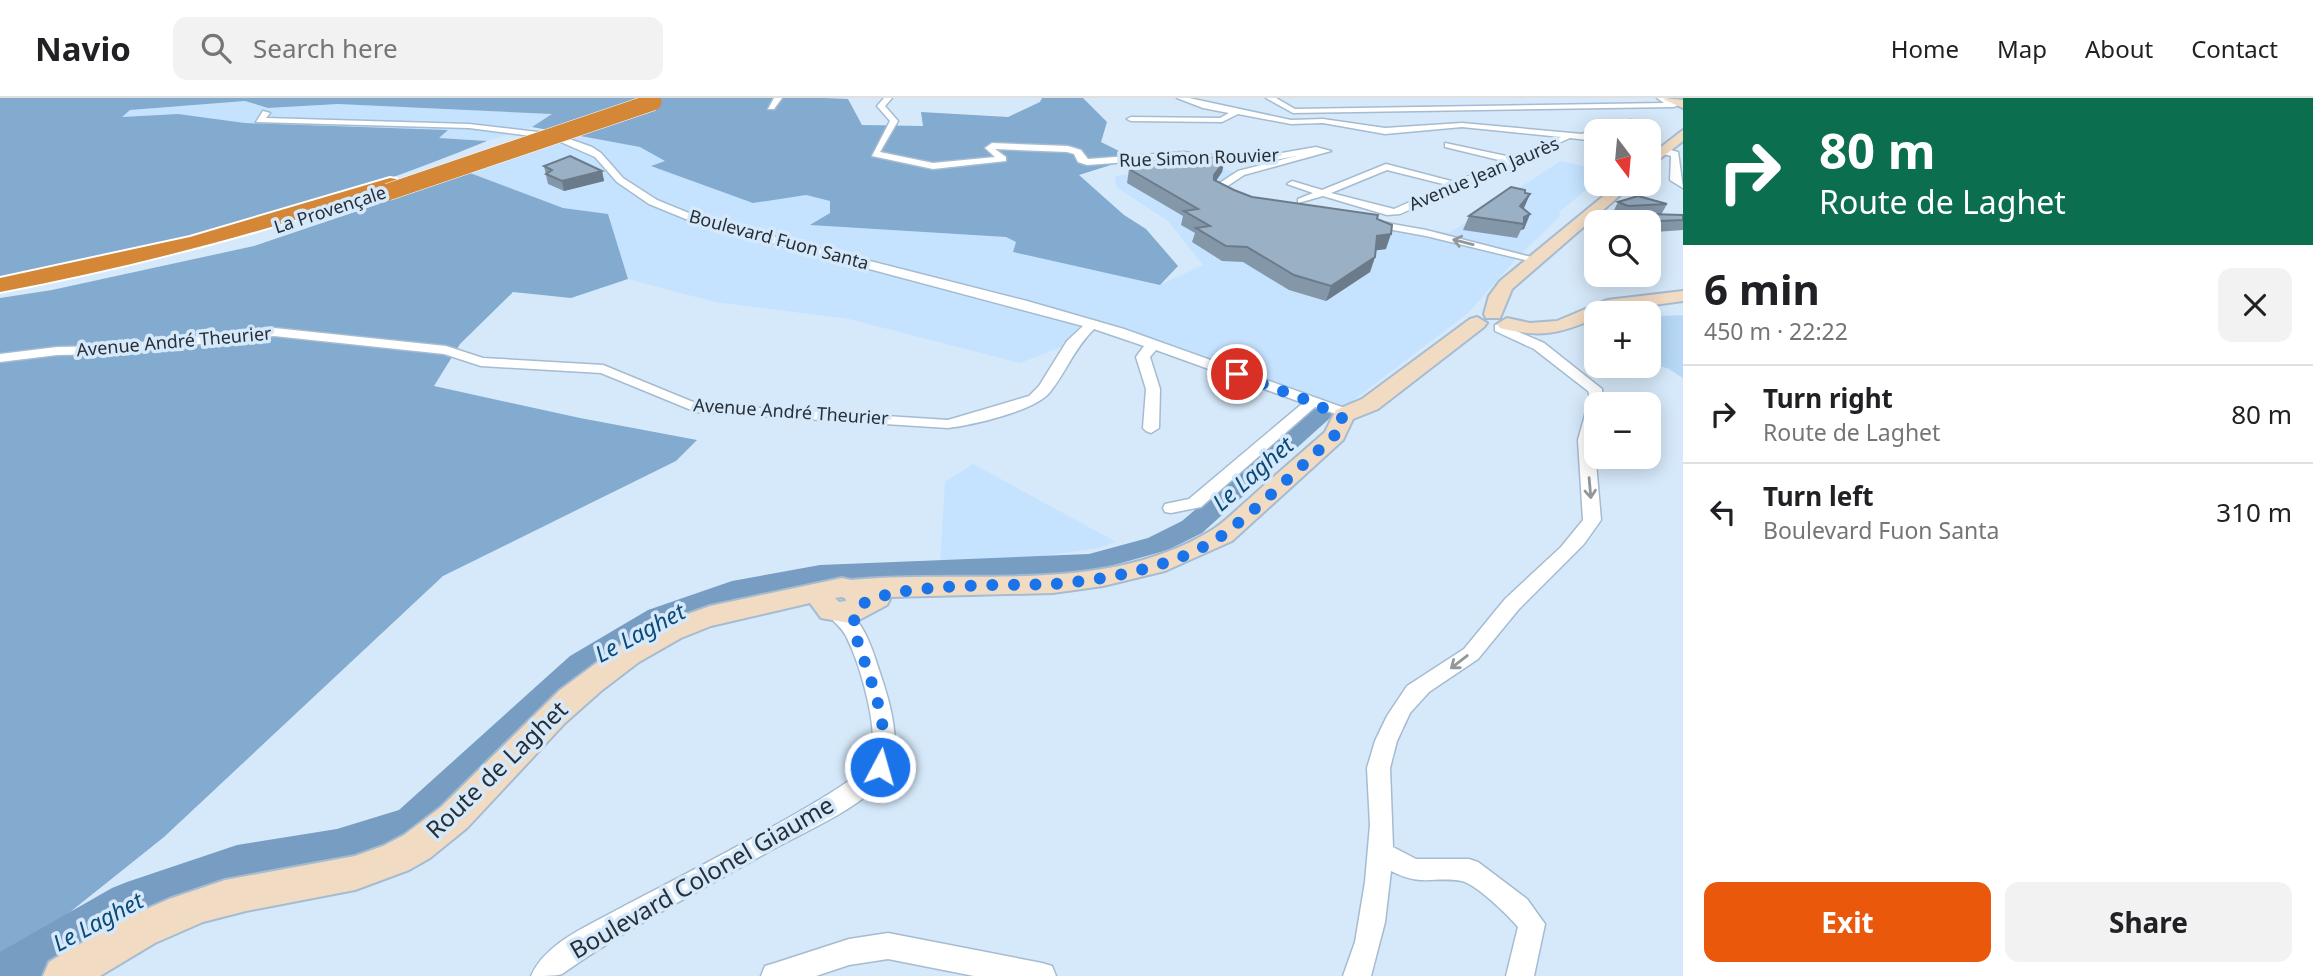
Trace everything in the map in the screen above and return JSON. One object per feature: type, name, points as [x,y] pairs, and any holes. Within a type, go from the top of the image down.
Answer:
[{"type":"highway","name":"La Provençale","points":[[0,285],[220,237],[389,187],[621,98]]},
{"type":"highway","name":"La Provençale","points":[[0,291],[201,248],[653,102]]},
{"type":"main road","points":[[1669,98],[1683,102]]},
{"type":"main road","points":[[1675,98],[1683,102]]},
{"type":"main road","points":[[1661,154],[1683,134]]},
{"type":"main road","points":[[1494,322],[1501,291],[1612,196]]},
{"type":"main road","name":"Route de Laghet","points":[[844,606],[911,589],[1076,582],[1128,572],[1176,558],[1223,535],[1352,418],[1494,322]]},
{"type":"main road","name":"Route de Laghet","points":[[64,976],[128,936],[193,908],[226,897],[369,868],[395,859],[435,834],[539,728],[614,665],[642,647],[694,622],[766,604]]},
{"type":"street","points":[[772,107],[778,98]]},
{"type":"street","name":"Rue Simon Rouvier","points":[[888,98],[881,106],[890,113],[894,121],[875,155],[936,166],[1001,160],[1004,157],[989,148],[997,146],[1068,149],[1078,152],[1081,160],[1087,162],[1184,155],[1221,160],[1259,160],[1317,150],[1326,151],[1241,173],[1218,188],[1220,192],[1241,203]]},
{"type":"street","points":[[1181,98],[1206,106],[1238,111],[1281,111]]},
{"type":"street","points":[[1270,98],[1293,111],[1674,105],[1661,98]]},
{"type":"street","points":[[1390,98],[1410,109]]},
{"type":"street","points":[[1467,98],[1487,108]]},
{"type":"street","points":[[1501,109],[1525,118]]},
{"type":"street","points":[[1131,119],[1222,120],[1238,111]]},
{"type":"street","points":[[1250,112],[1292,122],[1323,121],[1380,131],[1455,125],[1584,137]]},
{"type":"street","name":"Boulevard Fuon Santa","points":[[266,113],[259,120],[469,126],[555,136],[598,155],[614,175],[653,202],[697,220],[1092,324],[1352,418]]},
{"type":"street","points":[[1537,123],[1549,127],[1555,134]]},
{"type":"street","name":"Avenue Jean Jaurès","points":[[1323,193],[1387,212],[1396,212],[1511,160],[1584,134]]},
{"type":"street","points":[[1448,145],[1511,160]]},
{"type":"street","points":[[1661,150],[1675,154],[1675,180],[1683,185]]},
{"type":"street","points":[[1301,201],[1386,167],[1457,185]]},
{"type":"street","points":[[1292,184],[1323,193]]},
{"type":"street","points":[[1661,221],[1683,220]]},
{"type":"street","points":[[1358,222],[1537,260]]},
{"type":"street","points":[[1494,322],[1537,329],[1560,327],[1607,306],[1683,296]]},
{"type":"street","points":[[1357,976],[1364,957],[1381,853],[1382,815],[1378,777],[1381,753],[1411,693],[1463,660],[1511,606],[1589,527],[1592,520],[1586,440],[1597,397],[1595,389],[1547,351],[1494,322]]},
{"type":"street","name":"Avenue André Theurier","points":[[0,358],[57,351],[108,350],[274,332],[421,346],[446,350],[481,362],[603,369],[696,408],[948,424],[963,422],[1034,399],[1045,389],[1072,344],[1092,324]]},
{"type":"street","points":[[1152,428],[1153,389],[1143,357],[1146,350],[1155,345]]},
{"type":"street","points":[[1171,508],[1195,503],[1312,402]]},
{"type":"street","name":"Route de Laghet","points":[[766,604],[844,606]]},
{"type":"street","name":"Boulevard Colonel Giaume","points":[[545,976],[555,962],[594,936],[837,802],[871,778],[880,767],[883,756],[883,727],[875,693],[844,606]]},
{"type":"street","points":[[1381,853],[1414,870],[1469,870],[1518,906],[1532,924],[1520,976]]},
{"type":"street","points":[[775,976],[869,947],[888,946],[964,968],[1042,976]]},
{"type":"shaded area","points":[[0,98],[824,98],[848,99],[862,125],[923,126],[921,112],[1008,117],[1040,102],[1042,98],[1083,98],[1107,122],[1101,142],[1133,158],[1079,175],[1124,215],[1146,229],[1178,266],[1160,285],[1013,252],[1016,242],[1006,237],[810,225],[830,213],[830,201],[806,195],[753,203],[651,166],[665,161],[640,147],[532,127],[552,114],[338,104],[268,108],[245,101],[130,110],[122,117],[178,114],[245,123],[448,130],[439,138],[487,141],[430,164],[255,222],[160,246],[0,279]]},
{"type":"shaded area","points":[[245,101],[268,108],[338,104],[554,114],[532,127],[487,141],[438,138],[447,130],[245,123],[178,114],[121,117],[130,110]]},
{"type":"shaded area","points":[[570,132],[640,147],[666,161],[652,165],[752,202],[806,195],[830,201],[830,213],[812,225],[1006,237],[1016,242],[1013,252],[1160,285],[1203,265],[1168,221],[1116,187],[1115,176],[1210,164],[1235,173],[1226,193],[1243,201],[1449,233],[1561,161],[1584,166],[1584,192],[1559,212],[1560,216],[1517,258],[1468,313],[1343,408],[1090,318],[1066,345],[1020,363],[849,319],[715,302],[628,279],[608,214],[563,208],[470,173]]},
{"type":"shaded area","points":[[470,173],[563,208],[608,214],[628,279],[571,298],[513,292],[460,344],[434,386],[697,440],[676,461],[443,576],[164,837],[0,968],[0,298],[52,290],[254,246]]},
{"type":"shaded area","points":[[1683,315],[1683,378],[1661,367],[1661,316]]},
{"type":"shaded area","points":[[973,464],[1116,542],[1098,548],[1036,557],[940,565],[945,482]]},
{"type":"building","points":[[570,156],[602,171],[562,181],[546,174],[552,170],[544,166]]},
{"type":"building","points":[[1215,157],[1225,160],[1214,175],[1214,180],[1234,190],[1252,197],[1378,215],[1377,219],[1392,225],[1391,234],[1377,236],[1375,257],[1331,286],[1294,275],[1247,247],[1226,246],[1196,228],[1210,226],[1184,211],[1198,209],[1129,169]]},
{"type":"building","points":[[1511,187],[1530,194],[1520,206],[1530,214],[1524,217],[1524,224],[1469,216]]},
{"type":"building","points":[[1638,196],[1667,204],[1628,206],[1618,202]]},
{"type":"building","points":[[1661,214],[1683,215],[1683,220],[1661,221]]},
{"type":"waterway","name":"Le Laghet","points":[[1,976],[127,901],[237,863],[337,846],[411,823],[582,664],[659,618],[732,591],[820,575],[1089,563],[1158,544],[1192,527],[1321,414]]},
{"type":"route","points":[[880,767],[883,756],[881,712],[853,629],[855,611],[872,599],[911,589],[1053,584],[1128,572],[1176,558],[1223,535],[1335,435],[1344,419],[1312,402],[1237,374]]}]
